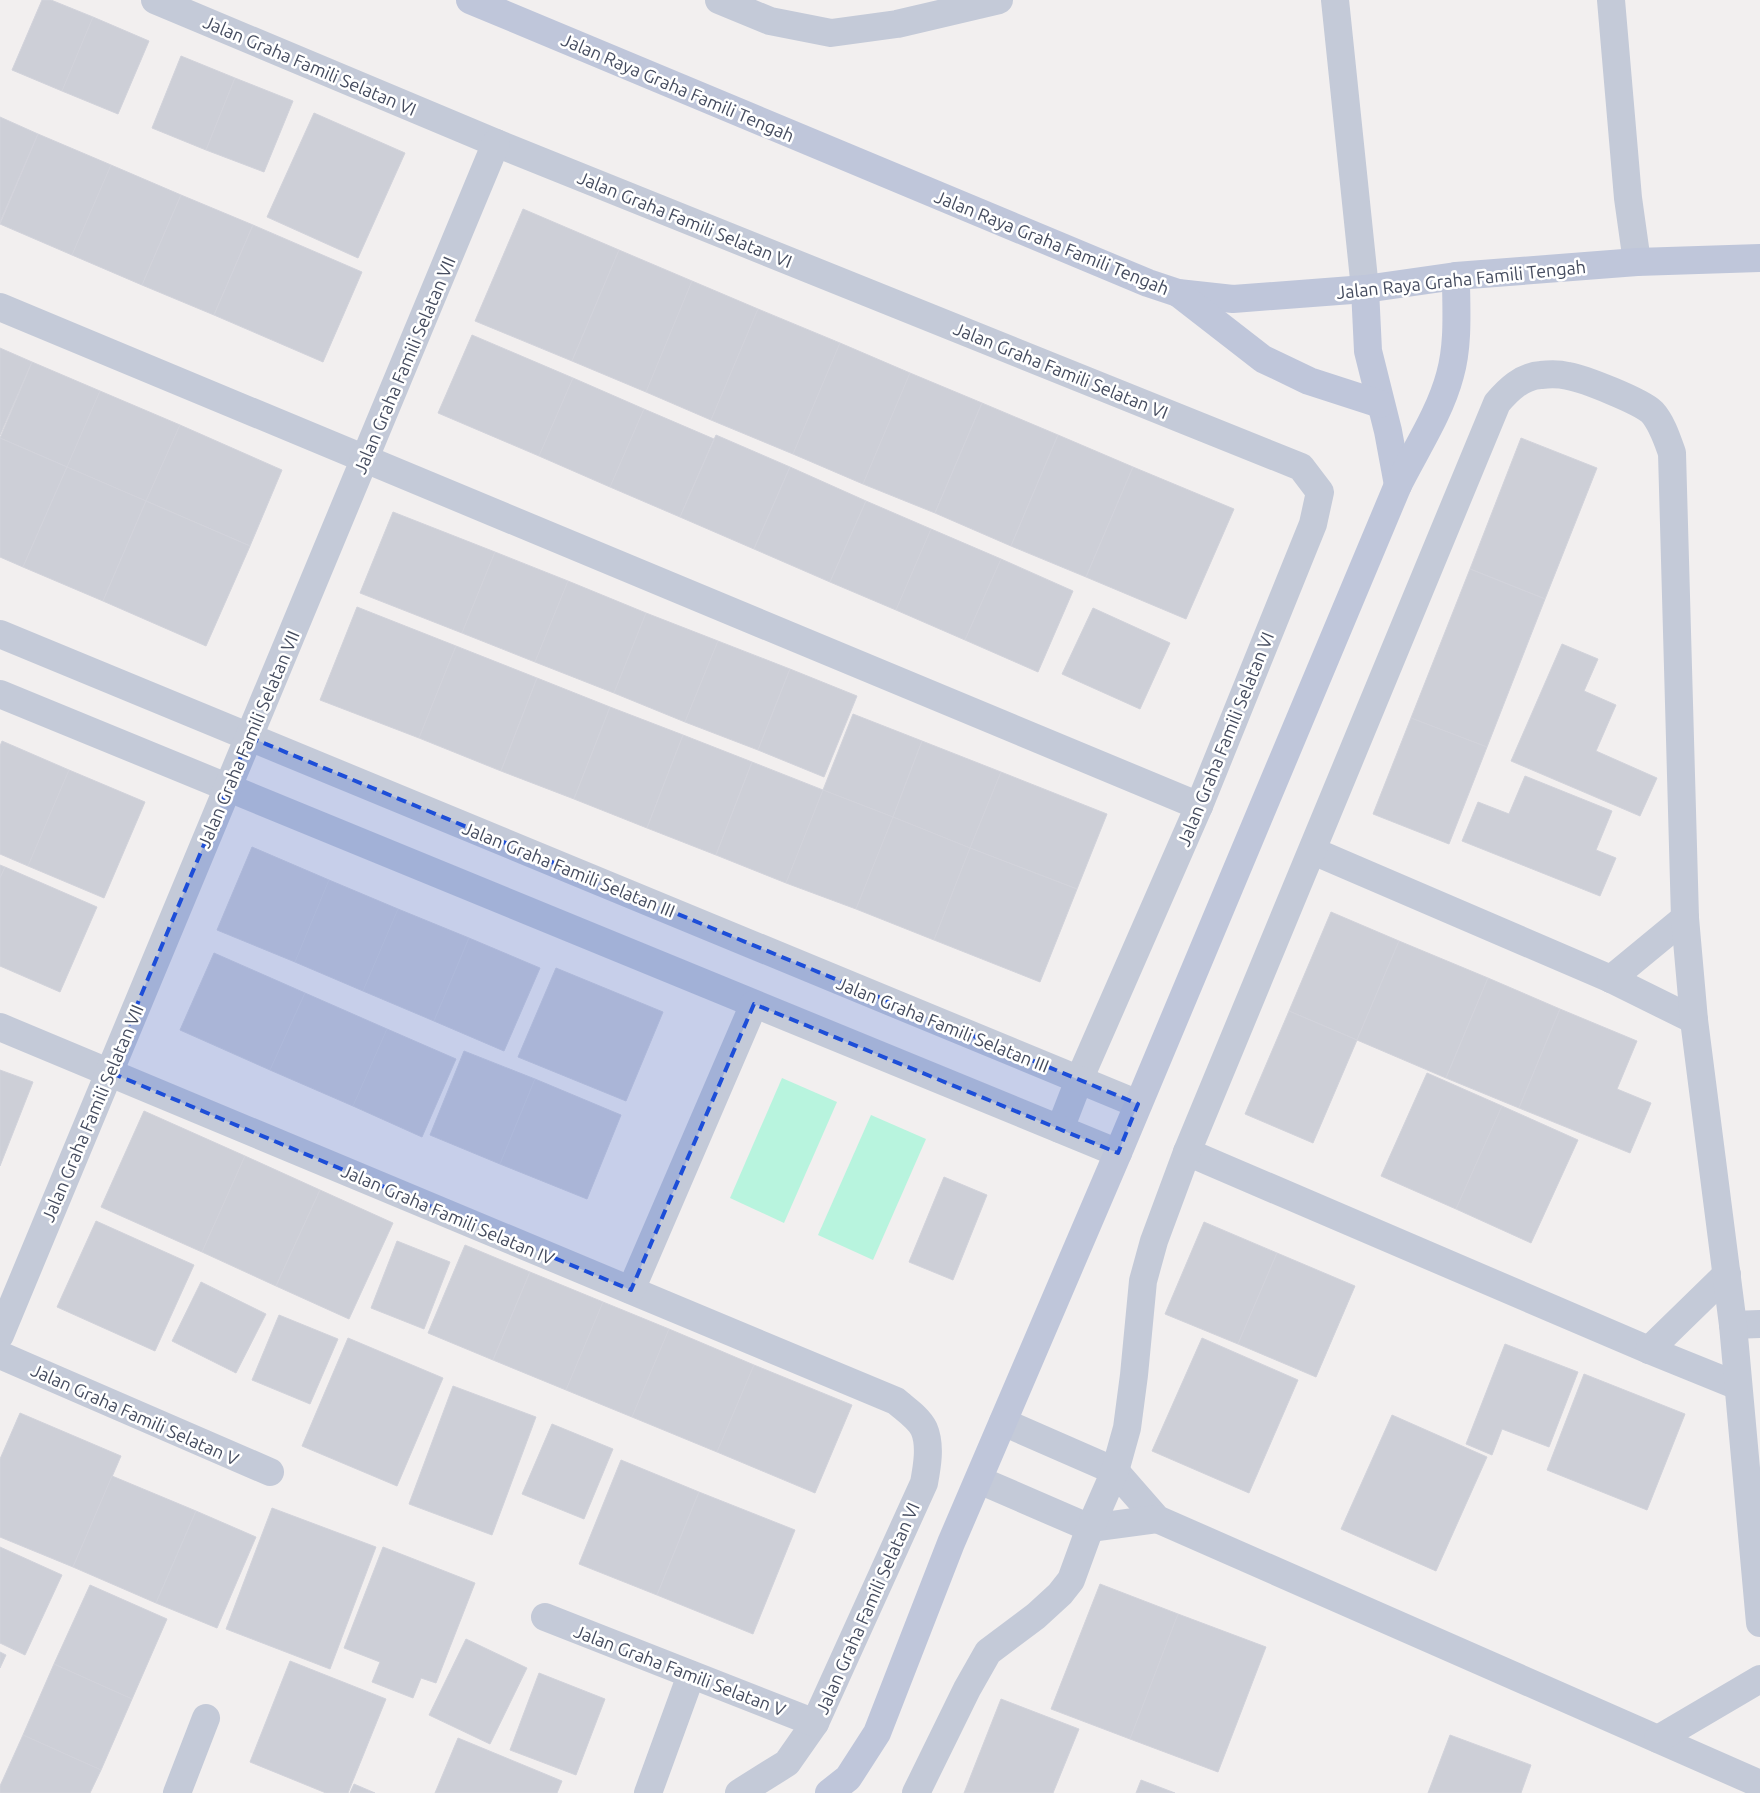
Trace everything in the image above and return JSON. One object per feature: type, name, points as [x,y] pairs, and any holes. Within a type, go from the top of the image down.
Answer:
[{"type":"street","name":"Jalan Graha Famili Selatan VI","points":[[155,0],[496,143],[1301,466],[1320,492],[1313,524],[1198,806],[1079,1080],[1060,1129]]},
{"type":"street","name":"Jalan Raya Graha Famili Tengah","points":[[470,0],[1178,294],[1233,299],[1365,289],[1456,276],[1636,262],[1760,258]]},
{"type":"street","points":[[719,0],[770,21],[830,33],[897,24],[999,0]]},
{"type":"street","points":[[1335,0],[1365,289],[1368,351],[1388,431],[1398,485]]},
{"type":"street","points":[[1612,0],[1628,198],[1636,262]]},
{"type":"street","name":"Jalan Graha Famili Selatan VII","points":[[0,1334],[496,143]]},
{"type":"street","points":[[829,1793],[848,1778],[877,1732],[951,1543],[1118,1152],[1398,485],[1444,396],[1451,373],[1455,343],[1456,276]]},
{"type":"street","points":[[1178,294],[1263,359],[1309,381],[1380,404]]},
{"type":"street","points":[[0,306],[1198,806]]},
{"type":"street","points":[[916,1793],[988,1652],[1036,1616],[1060,1594],[1071,1580],[1090,1528],[1115,1471],[1127,1428],[1132,1397],[1143,1281],[1154,1242],[1187,1152],[1497,403],[1508,390],[1524,379],[1540,374],[1568,376],[1617,393],[1651,412],[1663,428],[1672,453],[1685,918],[1694,1020],[1733,1325],[1760,1623]]},
{"type":"street","name":"Jalan Graha Famili Selatan III","points":[[0,634],[1138,1104]]},
{"type":"street","points":[[0,694],[1118,1152]]},
{"type":"street","points":[[1313,851],[1611,979],[1694,1020]]},
{"type":"street","points":[[1611,979],[1685,918]]},
{"type":"street","points":[[631,1290],[754,1004]]},
{"type":"street","name":"Jalan Graha Famili Selatan IV","points":[[0,1027],[896,1401]]},
{"type":"street","points":[[1187,1152],[1649,1350],[1738,1386]]},
{"type":"street","points":[[1649,1350],[1727,1274]]},
{"type":"street","points":[[1733,1325],[1760,1324]]},
{"type":"street","name":"Jalan Graha Famili Selatan V","points":[[0,1355],[270,1472]]},
{"type":"street","name":"Jalan Graha Famili Selatan VI","points":[[738,1793],[787,1763],[815,1723],[924,1483],[927,1464],[924,1428],[896,1401]]},
{"type":"street","points":[[1003,1422],[1115,1471],[1157,1519],[1760,1784]]},
{"type":"street","points":[[979,1480],[1090,1528],[1157,1519]]},
{"type":"street","name":"Jalan Graha Famili Selatan V","points":[[545,1617],[815,1723]]},
{"type":"street","points":[[648,1793],[691,1675]]},
{"type":"street","points":[[1658,1739],[1760,1679]]},
{"type":"street","points":[[177,1793],[206,1718]]},
{"type":"highlighted area","points":[[249,737],[1138,1104],[1118,1153],[754,1004],[631,1290],[109,1072]]},
{"type":"green space","points":[[782,1078],[837,1102],[784,1223],[730,1198]]},
{"type":"green space","points":[[871,1115],[926,1139],[873,1260],[818,1235]]},
{"type":"building","points":[[42,0],[51,0],[93,17],[62,91],[12,70]]},
{"type":"building","points":[[93,17],[149,41],[118,114],[62,91]]},
{"type":"building","points":[[181,56],[235,78],[206,150],[152,128]]},
{"type":"building","points":[[235,78],[293,101],[264,172],[206,150]]},
{"type":"building","points":[[314,113],[405,153],[358,258],[267,217]]},
{"type":"building","points":[[0,117],[38,134],[0,222]]},
{"type":"building","points":[[38,134],[111,165],[72,255],[0,224]]},
{"type":"building","points":[[111,165],[181,195],[142,285],[72,255]]},
{"type":"building","points":[[181,195],[253,225],[214,315],[142,285]]},
{"type":"building","points":[[523,209],[619,250],[572,361],[475,321]]},
{"type":"building","points":[[253,225],[362,272],[323,362],[214,315]]},
{"type":"building","points":[[619,250],[692,281],[646,392],[572,361]]},
{"type":"building","points":[[692,281],[758,309],[711,420],[646,392]]},
{"type":"building","points":[[758,309],[840,343],[793,454],[711,420]]},
{"type":"building","points":[[472,335],[573,378],[539,456],[438,413]]},
{"type":"building","points":[[840,343],[910,373],[863,484],[793,454]]},
{"type":"building","points":[[0,348],[32,362],[0,435]]},
{"type":"building","points":[[32,362],[100,391],[67,467],[0,438]]},
{"type":"building","points":[[910,373],[982,403],[935,513],[863,484]]},
{"type":"building","points":[[573,378],[644,409],[610,487],[539,456]]},
{"type":"building","points":[[100,391],[180,425],[146,501],[67,467]]},
{"type":"building","points":[[982,403],[1058,435],[1011,546],[935,513]]},
{"type":"building","points":[[644,409],[714,439],[680,517],[610,487]]},
{"type":"building","points":[[180,425],[282,470],[250,546],[146,501]]},
{"type":"building","points":[[716,435],[790,467],[754,549],[680,517]]},
{"type":"building","points":[[1058,435],[1133,467],[1086,577],[1011,546]]},
{"type":"building","points":[[0,438],[67,467],[23,567],[0,557]]},
{"type":"building","points":[[1521,438],[1597,468],[1545,599],[1470,569]]},
{"type":"building","points":[[67,467],[146,501],[103,601],[23,567]]},
{"type":"building","points":[[790,467],[866,501],[830,582],[754,549]]},
{"type":"building","points":[[1133,467],[1234,509],[1186,619],[1086,577]]},
{"type":"building","points":[[146,501],[250,546],[206,646],[103,601]]},
{"type":"building","points":[[866,501],[931,529],[896,610],[830,582]]},
{"type":"building","points":[[393,512],[495,552],[462,633],[360,593]]},
{"type":"building","points":[[931,529],[1001,559],[965,640],[896,610]]},
{"type":"building","points":[[495,552],[568,581],[535,662],[462,633]]},
{"type":"building","points":[[1001,559],[1073,591],[1038,672],[965,640]]},
{"type":"building","points":[[1470,569],[1545,599],[1487,747],[1411,718]]},
{"type":"building","points":[[568,581],[646,613],[614,693],[535,662]]},
{"type":"building","points":[[357,607],[456,646],[419,738],[320,700]]},
{"type":"building","points":[[1093,608],[1170,643],[1140,709],[1062,674]]},
{"type":"building","points":[[646,613],[718,641],[685,722],[614,693]]},
{"type":"building","points":[[718,641],[790,669],[758,750],[685,722]]},
{"type":"building","points":[[1562,644],[1598,659],[1584,691],[1616,705],[1596,751],[1657,778],[1640,816],[1511,761]]},
{"type":"building","points":[[456,646],[537,678],[501,771],[419,738]]},
{"type":"building","points":[[790,669],[857,696],[824,777],[758,750]]},
{"type":"building","points":[[537,678],[610,707],[574,799],[501,771]]},
{"type":"building","points":[[610,707],[683,735],[647,828],[574,799]]},
{"type":"building","points":[[853,714],[922,741],[893,817],[823,790]]},
{"type":"building","points":[[1411,718],[1487,747],[1449,844],[1373,814]]},
{"type":"building","points":[[683,735],[752,762],[716,855],[647,828]]},
{"type":"building","points":[[2,741],[69,770],[28,866],[0,854],[0,746]]},
{"type":"building","points":[[922,741],[1001,772],[970,848],[893,817]]},
{"type":"building","points":[[752,762],[823,790],[786,883],[716,855]]},
{"type":"building","points":[[69,770],[145,802],[104,898],[28,866]]},
{"type":"building","points":[[1001,772],[1107,814],[1077,889],[970,848]]},
{"type":"building","points":[[1525,776],[1612,811],[1596,850],[1616,858],[1600,896],[1462,841],[1478,802],[1509,814]]},
{"type":"building","points":[[823,790],[893,817],[856,909],[786,883]]},
{"type":"building","points":[[893,817],[970,848],[934,940],[856,909]]},
{"type":"building","points":[[252,847],[329,880],[295,962],[217,930]]},
{"type":"building","points":[[970,848],[1077,889],[1040,982],[934,940]]},
{"type":"building","points":[[0,865],[5,867],[0,878]]},
{"type":"building","points":[[5,867],[97,907],[60,992],[0,966],[0,878]]},
{"type":"building","points":[[329,880],[398,909],[363,991],[295,962]]},
{"type":"building","points":[[398,909],[469,938],[434,1021],[363,991]]},
{"type":"building","points":[[1331,912],[1399,941],[1357,1040],[1289,1011]]},
{"type":"building","points":[[469,938],[540,968],[504,1051],[434,1021]]},
{"type":"building","points":[[1399,941],[1488,978],[1446,1078],[1357,1040]]},
{"type":"building","points":[[214,953],[305,993],[270,1070],[180,1030]]},
{"type":"building","points":[[556,968],[663,1012],[626,1101],[518,1057]]},
{"type":"building","points":[[1488,978],[1560,1009],[1519,1108],[1446,1078]]},
{"type":"building","points":[[305,993],[387,1029],[353,1106],[270,1070]]},
{"type":"building","points":[[1560,1009],[1637,1041],[1617,1089],[1651,1103],[1630,1153],[1519,1108]]},
{"type":"building","points":[[1289,1011],[1357,1040],[1313,1143],[1245,1114]]},
{"type":"building","points":[[387,1029],[456,1059],[422,1137],[353,1106]]},
{"type":"building","points":[[464,1051],[535,1079],[500,1164],[430,1135]]},
{"type":"building","points":[[0,1070],[33,1082],[0,1166]]},
{"type":"building","points":[[1427,1073],[1502,1106],[1456,1209],[1381,1176]]},
{"type":"building","points":[[535,1079],[621,1115],[587,1199],[500,1164]]},
{"type":"building","points":[[1502,1106],[1578,1140],[1531,1243],[1456,1209]]},
{"type":"building","points":[[144,1111],[245,1156],[202,1252],[101,1207]]},
{"type":"building","points":[[245,1156],[320,1190],[276,1286],[202,1252]]},
{"type":"building","points":[[944,1177],[987,1195],[953,1280],[909,1262]]},
{"type":"building","points":[[320,1190],[393,1223],[349,1319],[276,1286]]},
{"type":"building","points":[[96,1221],[194,1265],[155,1351],[57,1307]]},
{"type":"building","points":[[1204,1222],[1277,1253],[1238,1344],[1165,1314]]},
{"type":"building","points":[[397,1241],[450,1262],[424,1329],[371,1308]]},
{"type":"building","points":[[465,1245],[530,1272],[493,1360],[428,1333]]},
{"type":"building","points":[[1277,1253],[1355,1286],[1316,1377],[1238,1344]]},
{"type":"building","points":[[530,1272],[603,1302],[566,1390],[493,1360]]},
{"type":"building","points":[[201,1282],[266,1314],[236,1373],[172,1341]]},
{"type":"building","points":[[603,1302],[669,1329],[632,1417],[566,1390]]},
{"type":"building","points":[[279,1315],[338,1339],[310,1404],[252,1380]]},
{"type":"building","points":[[669,1329],[754,1365],[717,1452],[632,1417]]},
{"type":"building","points":[[348,1338],[443,1378],[397,1486],[302,1446]]},
{"type":"building","points":[[1202,1338],[1298,1380],[1249,1493],[1152,1451]]},
{"type":"building","points":[[1505,1344],[1578,1372],[1549,1447],[1502,1429],[1492,1455],[1466,1444]]},
{"type":"building","points":[[754,1365],[852,1405],[815,1493],[717,1452]]},
{"type":"building","points":[[1584,1374],[1685,1414],[1647,1510],[1547,1470]]},
{"type":"building","points":[[453,1386],[536,1417],[492,1535],[409,1504]]},
{"type":"building","points":[[20,1413],[121,1456],[73,1567],[0,1537],[0,1459]]},
{"type":"building","points":[[1392,1415],[1487,1457],[1436,1571],[1341,1529]]},
{"type":"building","points":[[552,1424],[613,1449],[584,1519],[522,1494]]},
{"type":"building","points":[[621,1460],[699,1492],[657,1595],[579,1564]]},
{"type":"building","points":[[112,1476],[196,1511],[156,1603],[73,1567]]},
{"type":"building","points":[[699,1492],[795,1530],[753,1634],[657,1595]]},
{"type":"building","points":[[272,1508],[376,1547],[330,1669],[226,1629]]},
{"type":"building","points":[[196,1511],[256,1537],[217,1628],[156,1603]]},
{"type":"building","points":[[0,1547],[62,1575],[25,1655],[0,1643]]},
{"type":"building","points":[[383,1547],[475,1583],[436,1683],[421,1678],[413,1698],[372,1682],[380,1662],[344,1648]]},
{"type":"building","points":[[1100,1584],[1178,1614],[1130,1739],[1051,1709]]},
{"type":"building","points":[[90,1585],[167,1619],[132,1699],[54,1664]]},
{"type":"building","points":[[1178,1614],[1266,1647],[1218,1772],[1130,1739]]},
{"type":"building","points":[[466,1639],[527,1668],[490,1744],[429,1715]]},
{"type":"building","points":[[0,1652],[6,1655],[0,1668]]},
{"type":"building","points":[[290,1661],[386,1699],[348,1793],[326,1793],[250,1762]]},
{"type":"building","points":[[54,1664],[132,1699],[101,1770],[23,1735]]},
{"type":"building","points":[[539,1673],[605,1699],[576,1775],[510,1750]]},
{"type":"building","points":[[1001,1699],[1079,1729],[1053,1793],[964,1793]]},
{"type":"building","points":[[23,1735],[101,1770],[90,1793],[0,1793],[0,1786]]},
{"type":"building","points":[[1450,1735],[1531,1765],[1521,1793],[1428,1793]]},
{"type":"building","points":[[458,1738],[562,1781],[557,1793],[435,1793]]},
{"type":"building","points":[[1141,1780],[1175,1793],[1136,1793]]},
{"type":"building","points":[[354,1784],[375,1793],[350,1793]]}]
